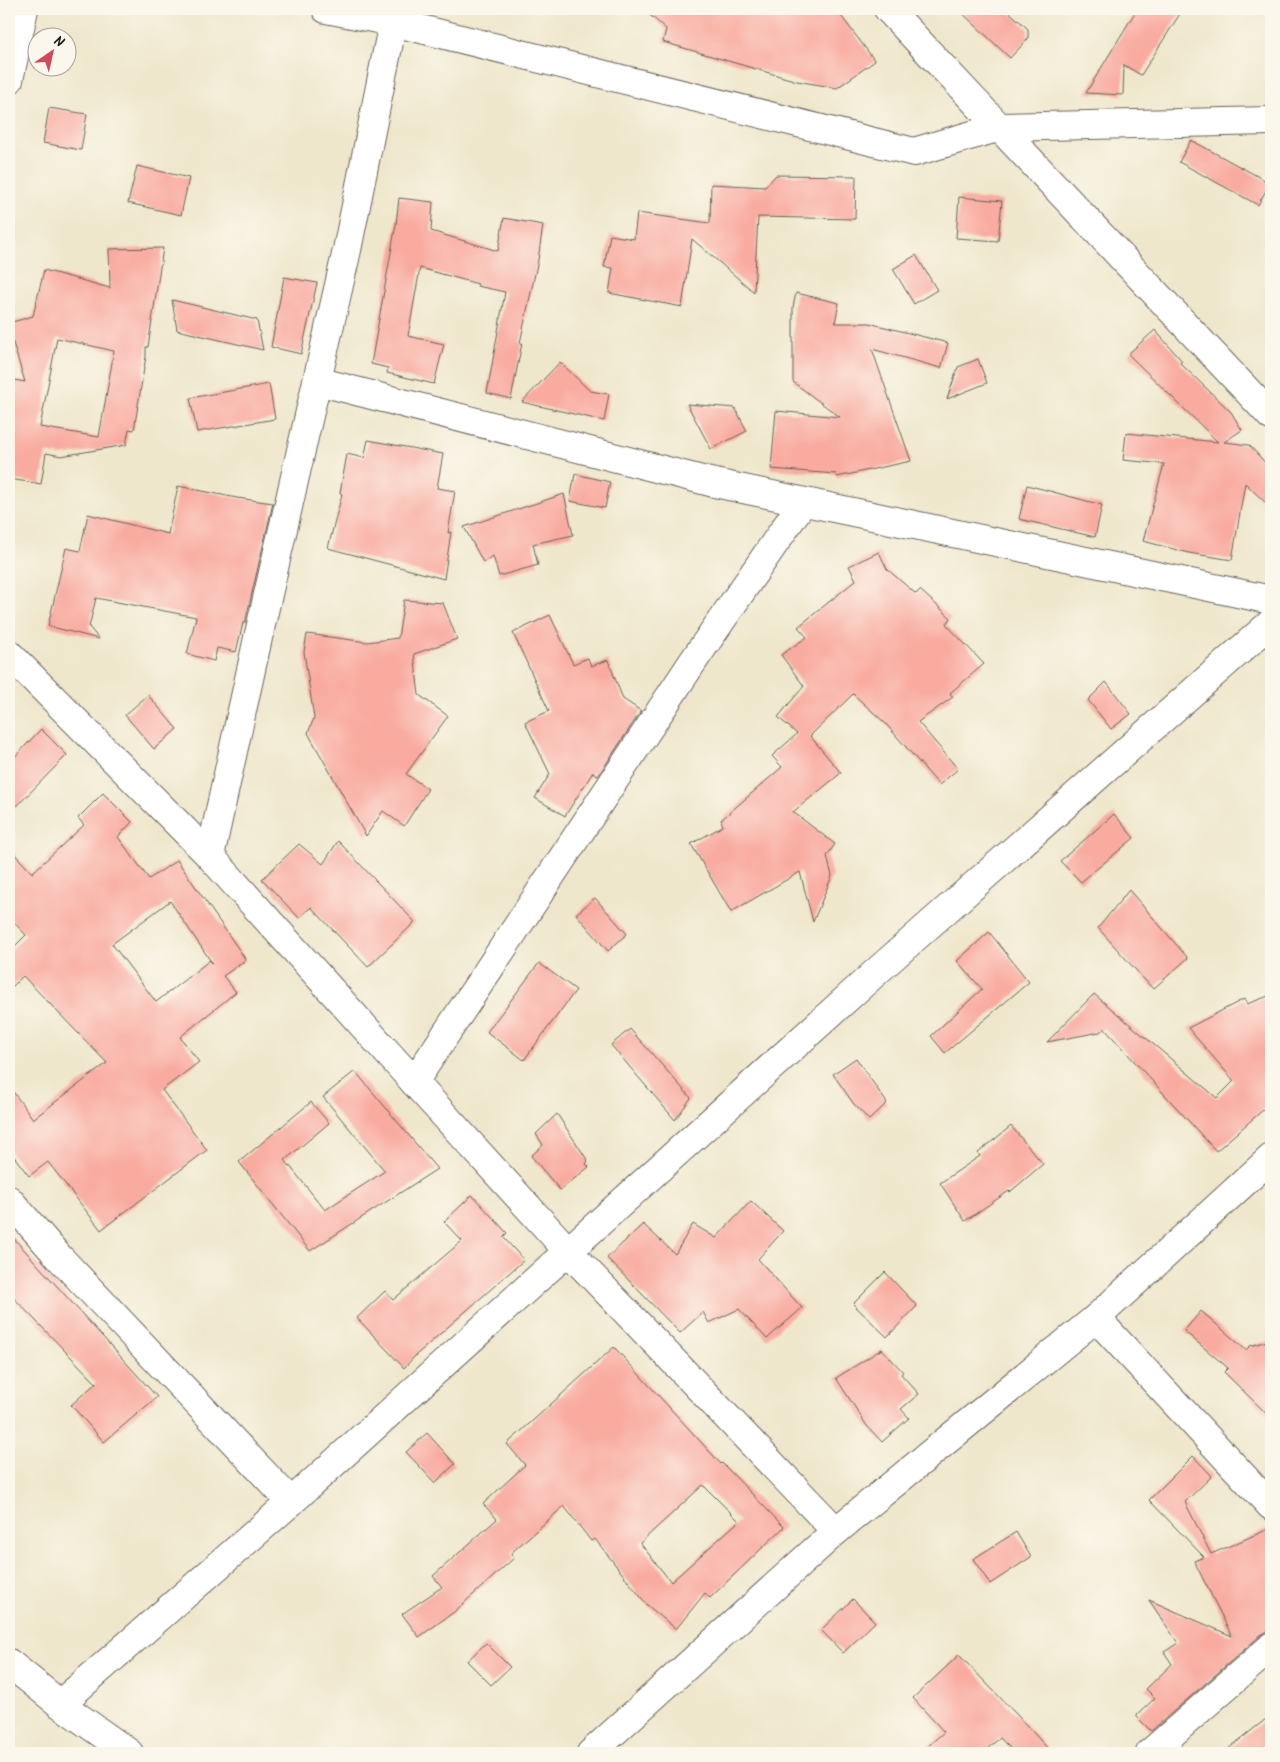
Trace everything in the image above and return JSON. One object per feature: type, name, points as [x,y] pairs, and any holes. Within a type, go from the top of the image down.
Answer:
[{"type":"street","points":[[9,80],[24,9]]},
{"type":"street","points":[[326,9],[393,22],[914,152],[1000,127],[1271,121]]},
{"type":"street","points":[[888,9],[1271,416]]},
{"type":"street","points":[[210,856],[347,250],[393,22]]},
{"type":"street","points":[[317,381],[710,482],[1271,600]]},
{"type":"street","points":[[414,1082],[694,660],[803,502]]},
{"type":"street","points":[[60,1704],[291,1502],[882,966],[1271,623]]},
{"type":"street","points":[[9,654],[210,856],[568,1251],[836,1531]]},
{"type":"street","points":[[591,1753],[836,1531],[1096,1318],[1271,1158]]},
{"type":"street","points":[[9,1200],[66,1264],[291,1502]]},
{"type":"street","points":[[1096,1318],[1271,1506]]},
{"type":"street","points":[[1150,1753],[1271,1647]]},
{"type":"street","points":[[9,1663],[60,1704],[129,1753]]},
{"type":"building","points":[[643,9],[836,9],[875,61],[837,88],[797,81],[663,42],[666,29]]},
{"type":"building","points":[[958,9],[1006,9],[1028,29],[1028,39],[1010,58]]},
{"type":"building","points":[[1137,9],[1183,9],[1141,75],[1124,65],[1123,95],[1086,93]]},
{"type":"building","points":[[49,108],[87,114],[81,150],[43,143]]},
{"type":"building","points":[[1191,140],[1270,183],[1258,205],[1179,162]]},
{"type":"building","points":[[137,166],[189,178],[181,215],[128,203]]},
{"type":"building","points":[[776,175],[856,176],[855,219],[758,217],[754,292],[692,239],[682,307],[609,293],[613,268],[604,267],[610,235],[634,239],[637,213],[710,223],[711,184],[765,187]]},
{"type":"building","points":[[959,197],[1002,201],[998,241],[956,238]]},
{"type":"building","points":[[399,198],[433,202],[431,231],[498,251],[504,218],[543,225],[511,399],[487,393],[505,292],[477,286],[478,284],[420,268],[408,336],[444,344],[434,384],[387,373],[388,368],[371,364]]},
{"type":"building","points":[[163,248],[134,430],[129,429],[126,445],[61,456],[46,453],[41,484],[9,479],[9,379],[25,382],[9,330],[9,323],[33,316],[44,270],[110,288],[109,249]],"holes":[[[57,338],[114,351],[99,437],[40,427]]]},
{"type":"building","points":[[916,255],[937,290],[914,304],[893,269]]},
{"type":"building","points":[[284,277],[317,283],[301,354],[271,347]]},
{"type":"building","points":[[796,293],[839,303],[835,323],[869,323],[948,343],[941,368],[872,349],[911,461],[837,477],[836,474],[771,469],[776,411],[840,417],[793,382],[793,307]]},
{"type":"building","points":[[172,300],[257,320],[263,350],[177,330]]},
{"type":"building","points":[[1155,330],[1182,361],[1180,363],[1231,412],[1242,430],[1224,442],[1249,445],[1271,469],[1271,508],[1245,483],[1232,560],[1189,553],[1143,541],[1164,464],[1123,460],[1126,433],[1218,442],[1128,354]]},
{"type":"building","points":[[978,359],[987,383],[947,399],[958,367]]},
{"type":"building","points":[[560,362],[590,391],[609,394],[604,421],[522,402]]},
{"type":"building","points":[[269,384],[275,419],[197,432],[190,398]]},
{"type":"building","points":[[687,404],[735,408],[747,431],[711,449]]},
{"type":"building","points":[[368,440],[443,454],[437,488],[455,491],[448,533],[451,532],[444,579],[328,548],[342,494],[340,493],[347,454],[364,458]]},
{"type":"building","points":[[575,474],[610,482],[605,508],[570,501]]},
{"type":"building","points":[[1027,485],[1102,505],[1095,537],[1019,519]]},
{"type":"building","points":[[178,486],[273,503],[245,623],[243,623],[236,652],[217,648],[214,661],[187,654],[196,617],[96,598],[89,627],[99,639],[48,626],[66,548],[80,551],[88,514],[168,534]]},
{"type":"building","points":[[564,494],[573,535],[533,544],[538,565],[499,576],[493,556],[483,562],[464,527]]},
{"type":"building","points":[[879,552],[887,569],[916,594],[920,590],[951,618],[946,624],[984,664],[950,693],[953,697],[918,722],[958,769],[939,785],[885,723],[853,694],[810,736],[841,773],[793,812],[835,844],[827,856],[832,876],[813,922],[800,872],[731,912],[691,844],[723,826],[721,820],[782,767],[772,756],[797,734],[778,717],[804,686],[781,655],[807,637],[798,627],[856,580],[849,566]]},
{"type":"building","points":[[404,600],[443,603],[457,639],[414,654],[419,695],[448,716],[406,774],[428,789],[404,826],[383,811],[366,836],[308,733],[314,718],[304,652],[307,634],[367,642],[398,638]]},
{"type":"building","points":[[550,615],[573,664],[588,658],[591,666],[608,660],[623,699],[641,711],[598,776],[593,772],[565,816],[535,798],[550,774],[525,722],[549,711],[513,633]]},
{"type":"building","points":[[1106,682],[1131,714],[1111,729],[1088,700]]},
{"type":"building","points":[[148,695],[177,729],[154,749],[125,715]]},
{"type":"building","points":[[41,729],[67,755],[9,814],[9,763]]},
{"type":"building","points":[[103,793],[132,822],[118,837],[149,879],[177,860],[246,960],[223,976],[236,992],[180,1037],[199,1062],[162,1090],[207,1150],[101,1230],[48,1162],[29,1176],[9,1150],[9,1086],[33,1119],[107,1063],[23,976],[9,990],[9,952],[26,935],[9,917],[9,848],[32,873],[84,825],[78,818]],"holes":[[[170,901],[210,960],[156,1002],[112,944]]]},
{"type":"building","points":[[1114,814],[1134,838],[1081,882],[1060,861]]},
{"type":"building","points":[[338,841],[415,922],[368,967],[311,907],[299,918],[262,879],[299,844],[323,864]]},
{"type":"building","points":[[1129,890],[1188,958],[1153,989],[1098,928]]},
{"type":"building","points":[[595,898],[627,934],[608,951],[576,914]]},
{"type":"building","points":[[989,932],[1029,982],[945,1053],[931,1036],[982,989],[957,961]]},
{"type":"building","points":[[539,963],[576,990],[524,1060],[487,1032]]},
{"type":"building","points":[[1094,994],[1217,1098],[1234,1081],[1188,1028],[1244,999],[1247,1004],[1271,995],[1271,1103],[1216,1151],[1104,1028],[1100,1032],[1047,1042]]},
{"type":"building","points":[[630,1029],[691,1098],[675,1120],[611,1045]]},
{"type":"building","points":[[856,1058],[887,1103],[869,1120],[853,1103],[833,1074]]},
{"type":"building","points":[[355,1071],[437,1169],[310,1251],[239,1162],[311,1102],[329,1123],[285,1160],[325,1210],[385,1171],[323,1097]]},
{"type":"building","points":[[557,1114],[588,1161],[586,1164],[589,1167],[560,1190],[531,1156],[543,1145],[536,1134]]},
{"type":"building","points":[[1011,1126],[1043,1164],[1010,1192],[965,1221],[940,1183],[980,1156],[978,1153]]},
{"type":"building","points":[[472,1195],[507,1233],[503,1237],[524,1260],[416,1355],[404,1368],[357,1318],[385,1291],[393,1300],[462,1241],[444,1222]]},
{"type":"building","points":[[751,1201],[783,1231],[758,1259],[802,1308],[767,1339],[739,1309],[709,1323],[703,1312],[680,1333],[607,1258],[643,1224],[675,1254],[693,1224],[716,1238]]},
{"type":"building","points":[[9,1233],[157,1397],[104,1442],[71,1405],[96,1383],[9,1293]]},
{"type":"building","points":[[885,1272],[917,1306],[887,1337],[853,1304]]},
{"type":"building","points":[[1201,1311],[1246,1350],[1250,1346],[1271,1340],[1271,1418],[1224,1372],[1228,1368],[1184,1331]]},
{"type":"building","points":[[614,1347],[721,1464],[784,1527],[710,1598],[705,1593],[676,1629],[647,1605],[595,1539],[591,1541],[564,1506],[511,1553],[514,1558],[454,1612],[419,1637],[402,1614],[442,1587],[433,1576],[497,1519],[483,1504],[525,1465],[507,1444]],"holes":[[[703,1485],[739,1521],[671,1582],[640,1543]]]},
{"type":"building","points":[[882,1349],[903,1372],[901,1374],[919,1394],[901,1409],[909,1418],[882,1442],[867,1426],[836,1378]]},
{"type":"building","points":[[427,1433],[455,1464],[435,1483],[406,1452]]},
{"type":"building","points":[[1193,1456],[1212,1476],[1185,1502],[1211,1554],[1271,1528],[1271,1629],[1261,1635],[1151,1731],[1136,1716],[1155,1698],[1146,1689],[1172,1664],[1164,1652],[1178,1643],[1149,1600],[1232,1636],[1194,1561],[1204,1557],[1149,1500]]},
{"type":"building","points":[[1016,1532],[1031,1557],[990,1584],[973,1559]]},
{"type":"building","points":[[853,1599],[875,1622],[843,1653],[821,1630]]},
{"type":"building","points":[[486,1643],[510,1667],[491,1685],[467,1661]]},
{"type":"building","points":[[959,1655],[1052,1753],[1015,1753],[1000,1738],[982,1753],[920,1753],[944,1732],[913,1698]]},
{"type":"building","points":[[1271,1715],[1271,1753],[1223,1753]]}]
